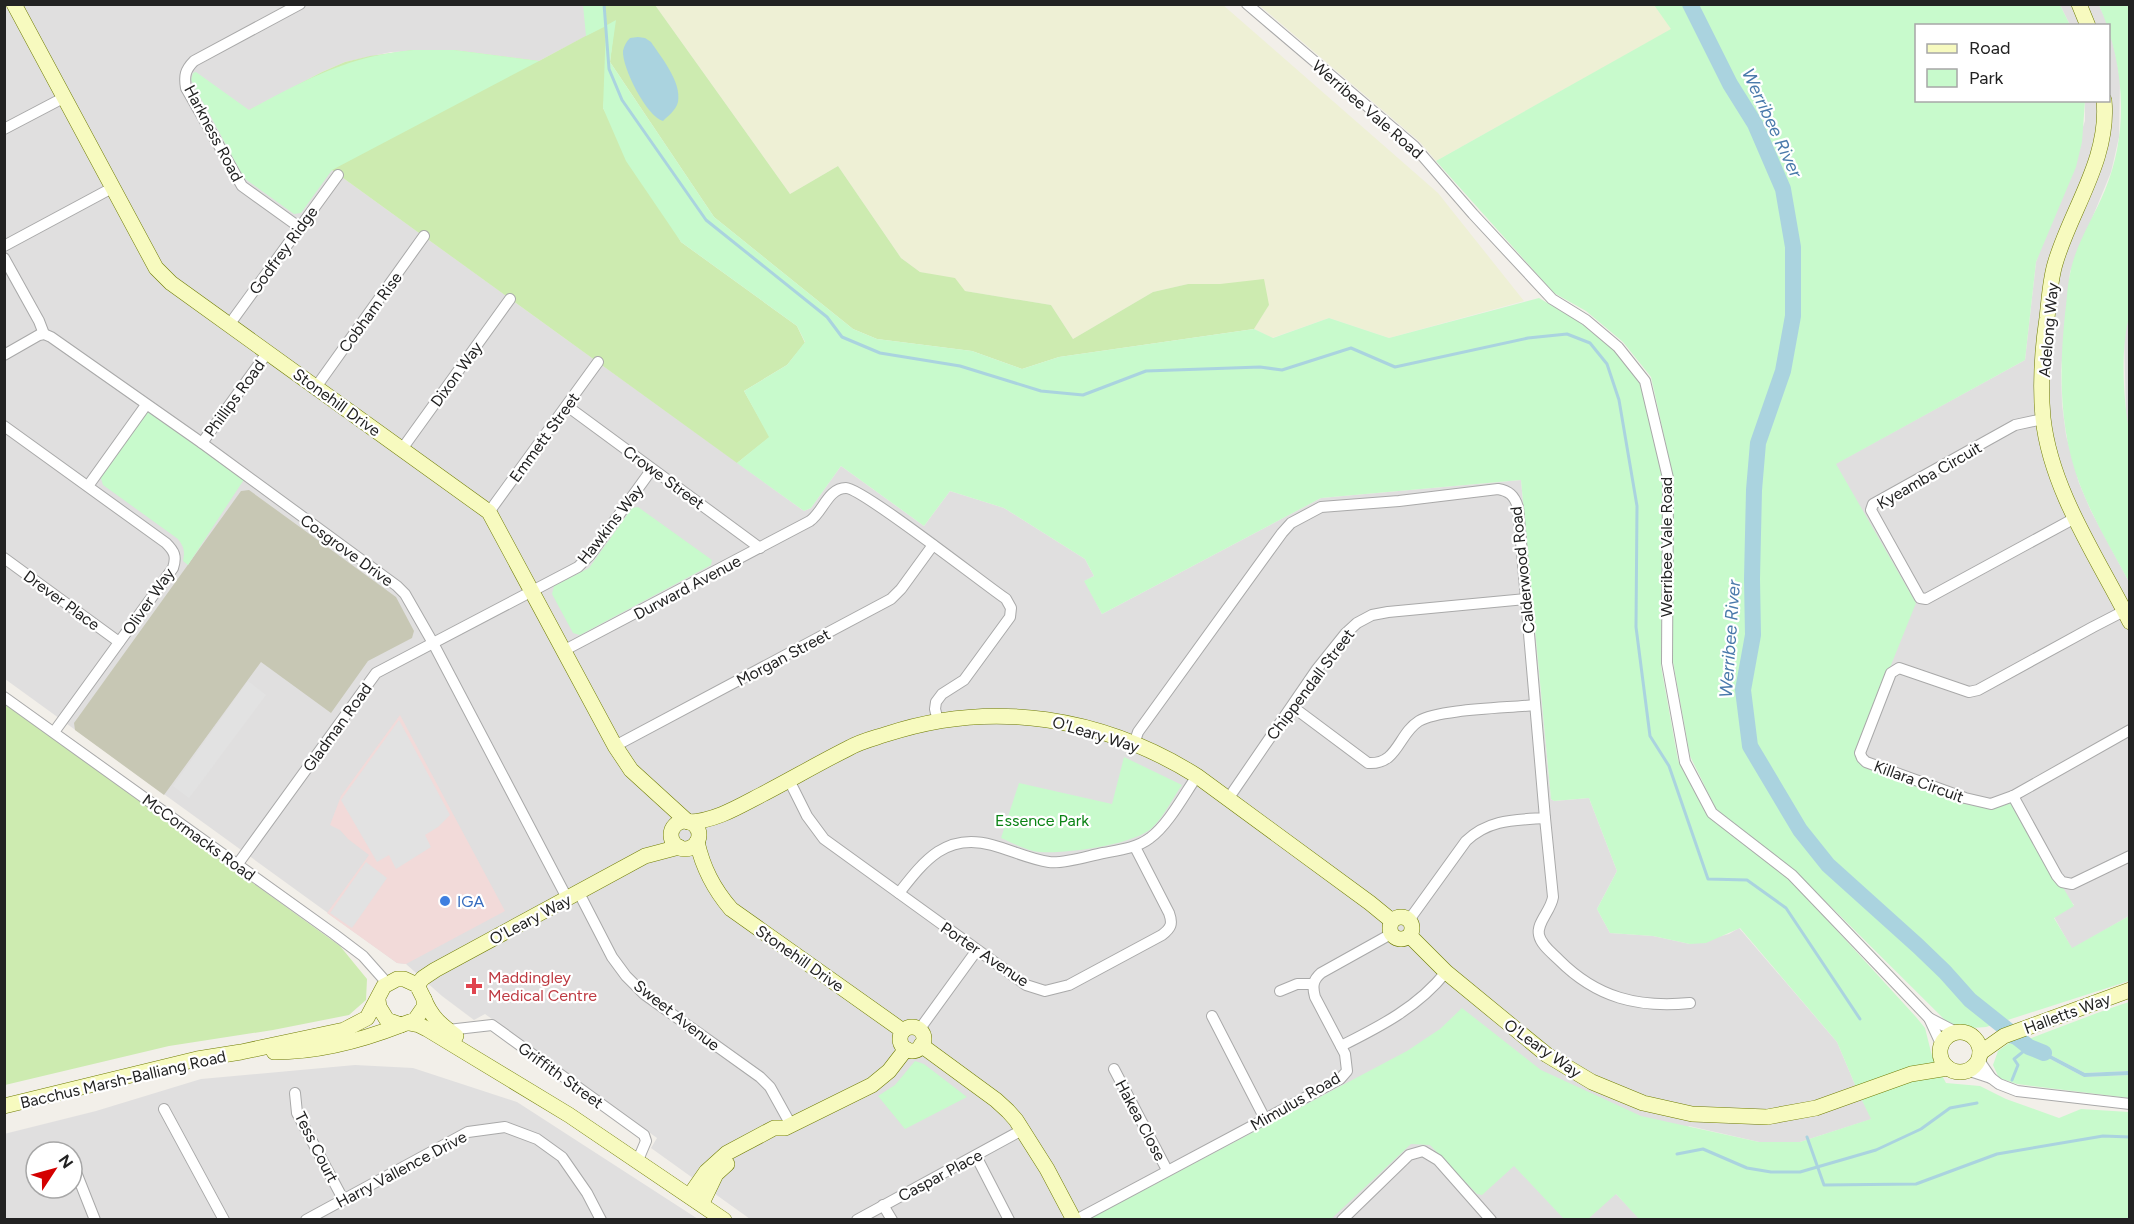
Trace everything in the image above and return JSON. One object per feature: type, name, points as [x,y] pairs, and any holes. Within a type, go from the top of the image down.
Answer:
[{"type":"street","name":"Stonehill Drive","points":[[14,4],[156,268],[171,283],[489,512],[615,746],[631,770],[689,822]]},
{"type":"street","name":"Harkness Road","points":[[299,227],[242,186],[186,88],[184,78],[186,69],[194,62],[300,4]]},
{"type":"street","name":"Werribee Vale Road","points":[[1247,4],[1414,146],[1552,299],[1586,320],[1618,347],[1645,381],[1668,478],[1667,663],[1684,762],[1712,813],[1792,875],[1929,1018],[1956,1032]]},
{"type":"street","points":[[2079,4],[2087,24]]},
{"type":"street","points":[[4,129],[65,97]]},
{"type":"street","name":"Adelong Way","points":[[2104,102],[2102,135],[2094,165],[2054,266],[2042,353],[2043,419],[2060,482],[2075,518],[2127,617]]},
{"type":"street","name":"Godfrey Ridge","points":[[229,325],[338,175]]},
{"type":"street","points":[[4,246],[112,188]]},
{"type":"street","name":"Cobham Rise","points":[[316,387],[424,236]]},
{"type":"street","points":[[4,258],[44,334],[4,355]]},
{"type":"street","name":"Dixon Way","points":[[402,449],[510,299]]},
{"type":"street","name":"Cosgrove Drive","points":[[44,334],[202,443],[405,594],[573,895]]},
{"type":"street","name":"Phillips Road","points":[[202,443],[267,353]]},
{"type":"street","name":"Emmett Street","points":[[489,512],[598,362]]},
{"type":"street","points":[[88,486],[146,405]]},
{"type":"street","name":"Crowe Street","points":[[567,406],[760,548]]},
{"type":"street","name":"Kyeamba Circuit","points":[[2043,419],[2015,425],[1873,504],[1871,510],[1920,598],[1926,599],[2075,518]]},
{"type":"street","name":"Oliver Way","points":[[4,426],[166,543],[174,551],[176,560],[173,568],[54,732]]},
{"type":"street","name":"Hawkins Way","points":[[532,592],[584,561],[652,469]]},
{"type":"street","name":"Durward Avenue","points":[[563,651],[810,521],[837,490],[847,488],[861,494],[933,545]]},
{"type":"street","name":"Calderwood Road","points":[[1134,744],[1138,732],[1282,532],[1291,523],[1321,507],[1399,501],[1498,489],[1507,491],[1516,500],[1518,507],[1553,897],[1552,906],[1541,923],[1539,934],[1542,943],[1571,973],[1592,987],[1617,997],[1651,1005],[1690,1003]]},
{"type":"street","points":[[933,545],[1006,600],[1011,608],[1010,617],[964,680],[942,694],[936,702],[938,721]]},
{"type":"street","name":"Morgan Street","points":[[615,746],[891,599],[933,545]]},
{"type":"street","name":"Drever Place","points":[[4,558],[119,642]]},
{"type":"street","name":"Gladman Road","points":[[237,865],[376,673],[532,592]]},
{"type":"street","name":"Chippendall Street","points":[[1228,799],[1317,669],[1345,634],[1357,623],[1372,615],[1406,609],[1526,599]]},
{"type":"street","name":"Killara Circuit","points":[[2127,617],[2093,627],[1978,690],[1969,692],[1899,668],[1891,673],[1860,753],[1866,762],[1965,798],[1991,804],[2013,796],[2130,730]]},
{"type":"street","name":"McCormacks Road","points":[[4,696],[363,956],[387,983]]},
{"type":"street","points":[[1293,707],[1368,763],[1377,764],[1389,758],[1413,726],[1432,715],[1534,705]]},
{"type":"street","name":"O'Leary Way","points":[[730,811],[852,746],[910,727],[938,721],[1005,715],[1058,720],[1134,744],[1172,761],[1228,799],[1392,927]]},
{"type":"street","points":[[899,893],[922,863],[932,854],[954,844],[977,842],[990,844],[1026,857],[1052,862],[1135,847],[1151,838],[1161,827],[1197,777]]},
{"type":"street","name":"Porter Avenue","points":[[789,780],[807,816],[824,839],[1026,985],[1045,991],[1069,985],[1162,936],[1170,928],[1172,922],[1169,913],[1135,847]]},
{"type":"street","points":[[2013,796],[2062,882],[2072,884],[2130,855]]},
{"type":"street","points":[[663,799],[669,810],[673,842],[707,875]]},
{"type":"street","points":[[645,856],[681,822],[707,819],[730,811]]},
{"type":"street","points":[[645,856],[680,848],[691,848],[705,831],[730,811]]},
{"type":"street","points":[[1409,920],[1466,840],[1475,832],[1500,821],[1545,818]]},
{"type":"street","points":[[689,822],[698,832],[697,842],[707,875]]},
{"type":"street","name":"O'Leary Way","points":[[421,992],[423,978],[435,970],[645,856]]},
{"type":"street","name":"Stonehill Drive","points":[[707,875],[731,909],[903,1031]]},
{"type":"street","name":"Sweet Avenue","points":[[573,895],[626,975],[645,994],[760,1077],[770,1088],[788,1126]]},
{"type":"street","points":[[1280,991],[1297,984],[1313,984],[1321,973],[1392,927],[1398,917],[1409,920],[1413,928],[1410,936],[1401,939],[1392,927]]},
{"type":"street","name":"O'Leary Way","points":[[1410,936],[1446,972],[1547,1055],[1592,1082],[1643,1103],[1692,1114],[1767,1117],[1816,1108],[1911,1074],[1948,1068]]},
{"type":"street","points":[[919,1030],[977,950]]},
{"type":"street","points":[[1341,1046],[1398,1015],[1426,995],[1446,972]]},
{"type":"street","points":[[404,979],[421,992],[421,1014],[405,1024],[387,1020],[378,1007],[380,992],[387,983],[404,979]]},
{"type":"street","name":"Mimulus Road","points":[[1075,1220],[1344,1075],[1347,1071],[1347,1059],[1315,997],[1313,984]]},
{"type":"street","name":"Halletts Way","points":[[1972,1036],[1983,1038],[2004,1036],[2130,990]]},
{"type":"street","name":"Griffith Street","points":[[421,992],[429,1012],[438,1023],[516,1081]]},
{"type":"street","name":"Bacchus Marsh-Balliang Road","points":[[4,1106],[196,1059],[344,1030],[367,1018],[378,1000]]},
{"type":"street","points":[[1212,1016],[1265,1119]]},
{"type":"street","name":"Werribee Vale Road","points":[[1929,1018],[1940,1048]]},
{"type":"street","name":"Griffith Street","points":[[405,1024],[419,1025],[427,1029],[516,1081],[638,1160],[724,1220]]},
{"type":"street","name":"Bacchus Marsh-Balliang Road","points":[[241,1052],[296,1052],[331,1047],[365,1039],[405,1024]]},
{"type":"street","name":"Griffith Street","points":[[448,1030],[492,1025],[644,1135],[646,1141],[638,1160]]},
{"type":"street","points":[[911,1027],[919,1030],[923,1037],[921,1046],[913,1051],[906,1049],[900,1039],[903,1031],[911,1027]]},
{"type":"street","points":[[1956,1032],[1972,1036],[1979,1046],[1975,1061],[1957,1071],[1948,1068],[1941,1058],[1940,1048],[1949,1034],[1956,1032]]},
{"type":"street","name":"Halletts Way","points":[[1975,1061],[2004,1036]]},
{"type":"street","points":[[921,1046],[996,1100],[1017,1120],[1075,1220]]},
{"type":"street","name":"O'Leary Way","points":[[1911,1074],[1940,1048]]},
{"type":"street","points":[[696,1199],[706,1172],[727,1153],[774,1128],[788,1126],[872,1084],[889,1071],[906,1049]]},
{"type":"street","points":[[1975,1061],[1999,1084],[2017,1091],[2130,1104]]},
{"type":"street","name":"Hakea Close","points":[[1114,1069],[1167,1170]]},
{"type":"street","name":"Tess Court","points":[[295,1093],[297,1113],[343,1199]]},
{"type":"street","points":[[164,1109],[224,1220]]},
{"type":"street","name":"Harry Vallence Drive","points":[[306,1220],[468,1132],[505,1127],[537,1139],[562,1157],[587,1193],[601,1220]]},
{"type":"street","name":"Caspar Place","points":[[857,1220],[1022,1130]]},
{"type":"street","points":[[1344,1219],[1408,1155],[1423,1150],[1438,1160],[1491,1220]]},
{"type":"street","points":[[975,1156],[1009,1220]]},
{"type":"street","points":[[84,1192],[95,1220]]},
{"type":"street","points":[[883,1205],[892,1220]]},
{"type":"shaded area","points":[[5,5],[604,5],[607,25],[539,61],[454,50],[391,52],[345,62],[249,110],[804,511],[811,508],[841,466],[924,526],[950,491],[1004,508],[1085,559],[1094,576],[1085,581],[1102,614],[1321,498],[1521,480],[1551,799],[1554,801],[1589,798],[1617,871],[1597,909],[1610,933],[1653,936],[1690,944],[1729,934],[1739,928],[1837,1042],[1872,1119],[1800,1142],[1759,1142],[1689,1126],[1616,1194],[1640,1219],[750,1219],[651,1148],[657,1138],[485,1014],[474,1020],[442,996],[406,964],[397,963],[5,679]]},
{"type":"shaded area","points":[[655,5],[1223,5],[1438,193],[1524,301],[1389,338],[1329,318],[1272,338],[1254,329],[1269,305],[1220,284],[1188,284],[1153,292],[1073,339],[1051,305],[965,291],[934,275],[920,272],[901,258],[838,166],[790,194]]},
{"type":"shaded area","points":[[1259,5],[1654,5],[1672,29],[1436,161],[1420,142]]},
{"type":"shaded area","points":[[2060,5],[2099,5],[2108,24],[2070,24]]},
{"type":"shaded area","points":[[2110,31],[2120,80],[2119,137],[2111,172],[2070,272],[2061,371],[2066,435],[2079,483],[2091,511],[2129,582],[2129,916],[2072,949],[2054,917],[2074,905],[1992,809],[1965,804],[1862,763],[1835,464],[2025,360],[2036,262],[2085,121],[2085,102],[2110,102]]},
{"type":"shaded area","points":[[2129,314],[2129,435],[2126,415],[2124,331]]},
{"type":"shaded area","points":[[249,490],[396,597],[414,631],[412,638],[368,661],[331,713],[261,662],[164,795],[75,730],[74,723],[241,491]]},
{"type":"shaded area","points":[[248,681],[266,695],[189,798],[173,786]]},
{"type":"shaded area","points":[[400,715],[505,911],[406,964],[397,963],[327,913],[369,855],[340,830],[330,825],[341,796]]},
{"type":"shaded area","points":[[399,720],[450,815],[438,827],[425,835],[431,847],[396,869],[389,855],[377,862],[341,800]]},
{"type":"shaded area","points":[[366,862],[387,878],[352,928],[330,913]]},
{"type":"shaded area","points":[[355,1065],[413,1068],[517,1102],[698,1219],[5,1219],[4,1134],[96,1111],[201,1079]]},
{"type":"green space","points":[[583,5],[604,5],[607,25],[616,20],[610,62],[714,217],[853,329],[877,339],[972,351],[1022,369],[1059,357],[1254,329],[1273,338],[1329,318],[1389,338],[1539,298],[1578,321],[1614,350],[1641,382],[1663,481],[1661,666],[1678,760],[1707,815],[1790,879],[1916,1017],[1925,1028],[1932,1056],[1946,1083],[1980,1086],[2006,1099],[2059,1118],[2081,1109],[2129,1112],[2129,1219],[1640,1220],[1616,1194],[1588,1219],[1564,1219],[1514,1166],[1482,1195],[1477,1194],[1430,1145],[1411,1144],[1331,1219],[1089,1219],[1407,1051],[1440,1029],[1462,1008],[1541,1070],[1641,1116],[1759,1142],[1800,1142],[1871,1119],[1837,1042],[1740,928],[1706,943],[1690,944],[1653,936],[1610,933],[1597,909],[1617,871],[1589,798],[1554,801],[1551,799],[1521,480],[1321,498],[1102,614],[1084,581],[1094,576],[1085,559],[1004,508],[950,491],[924,526],[841,466],[811,508],[804,511],[737,463],[769,437],[744,391],[787,365],[805,342],[797,326],[681,242],[626,161],[603,108],[606,26],[586,36]]},
{"type":"green space","points":[[604,5],[655,5],[790,194],[838,166],[901,258],[920,272],[955,278],[965,291],[1051,305],[1073,339],[1153,292],[1188,284],[1220,284],[1264,279],[1269,305],[1254,329],[1059,357],[1022,369],[972,351],[877,339],[853,329],[714,217],[610,62],[615,20],[603,108],[681,242],[797,326],[805,343],[787,365],[744,391],[770,437],[737,463],[249,110],[322,72],[345,62],[370,56],[413,50],[454,50],[539,61],[606,25]]},
{"type":"green space","points":[[1654,5],[2060,5],[2070,24],[1915,24],[1915,102],[2085,102],[2082,142],[2076,167],[2036,262],[2025,360],[1836,464],[1916,603],[1856,752],[1862,763],[1965,804],[1992,809],[2011,800],[2074,906],[2054,918],[2072,948],[2129,916],[2129,981],[1986,1027],[1972,1028],[1948,1023],[1796,872],[1716,809],[1690,756],[1673,662],[1673,477],[1651,377],[1623,342],[1586,311],[1554,293],[1436,161],[1671,29]]},
{"type":"green space","points":[[2099,5],[2129,5],[2130,314],[2125,341],[2124,374],[2130,435],[2129,582],[2080,485],[2068,443],[2062,401],[2063,336],[2072,263],[2113,167],[2121,120],[2118,73],[2110,37],[2110,24],[2106,24]]},
{"type":"green space","points":[[413,50],[454,50],[539,61],[332,170],[301,213],[294,214],[244,178],[191,80],[193,73],[196,72],[249,110],[308,79],[347,64],[390,53]]},
{"type":"green space","points":[[148,411],[245,478],[188,565],[183,561],[184,549],[178,539],[103,485],[100,475]]},
{"type":"green space","points":[[638,507],[712,560],[711,565],[580,635],[573,633],[552,594],[554,586],[589,568],[632,508]]},
{"type":"green space","points":[[4,703],[340,946],[367,979],[366,1000],[349,1015],[273,1030],[169,1046],[5,1085]]},
{"type":"green space","name":"Essence Park","points":[[1124,757],[1182,785],[1157,823],[1144,833],[1131,839],[1099,847],[1052,852],[1030,850],[1001,838],[1019,783],[1112,804]]},
{"type":"green space","points":[[2129,1002],[2129,1071],[2085,1073],[2041,1050],[2020,1042],[2102,1011]]},
{"type":"green space","points":[[2009,1043],[2039,1053],[2084,1077],[2129,1075],[2129,1098],[2017,1084],[1999,1078],[1993,1065],[1998,1051]]},
{"type":"green space","points":[[915,1061],[924,1064],[967,1097],[905,1129],[878,1096],[895,1085]]},
{"type":"water","points":[[638,37],[651,42],[670,70],[677,86],[677,105],[663,121],[657,118],[643,102],[631,80],[624,59],[623,51],[626,43],[630,38]]},
{"type":"water","points":[[2005,1037],[2041,1050],[2085,1073],[2129,1071],[2129,1075],[2084,1077],[2039,1053],[2003,1041]]},
{"type":"waterway","points":[[604,4],[609,69],[622,100],[706,220],[827,317],[842,337],[880,353],[960,366],[1041,391],[1083,395],[1146,371],[1260,367],[1282,370],[1351,348],[1395,367],[1528,338],[1567,334],[1590,343],[1607,364],[1619,400],[1637,506],[1636,627],[1650,736],[1669,766],[1708,879],[1747,880],[1786,908],[1860,1019]]},
{"type":"waterway","name":"Werribee River","points":[[1690,4],[1730,84],[1755,124],[1783,189],[1793,247],[1793,316],[1783,371],[1758,443],[1754,490],[1753,635],[1743,690],[1750,746],[1800,830],[1828,865],[1918,946],[1970,1000],[2029,1047],[2044,1053]]},
{"type":"waterway","name":"Werribee River","points":[[1695,12],[1697,4]]},
{"type":"waterway","points":[[2012,1080],[2018,1065],[2014,1059],[2029,1047]]},
{"type":"waterway","points":[[1677,1154],[1703,1149],[1747,1168],[1771,1172],[1800,1172],[1876,1150],[1921,1129],[1950,1108],[1977,1103]]},
{"type":"waterway","points":[[1807,1137],[1824,1185],[1916,1184],[1997,1154],[2103,1136],[2130,1137]]},
{"type":"place","name":"IGA","points":[[445,901]]},
{"type":"place","name":"Maddingley Medical Centre","points":[[474,986]]}]
